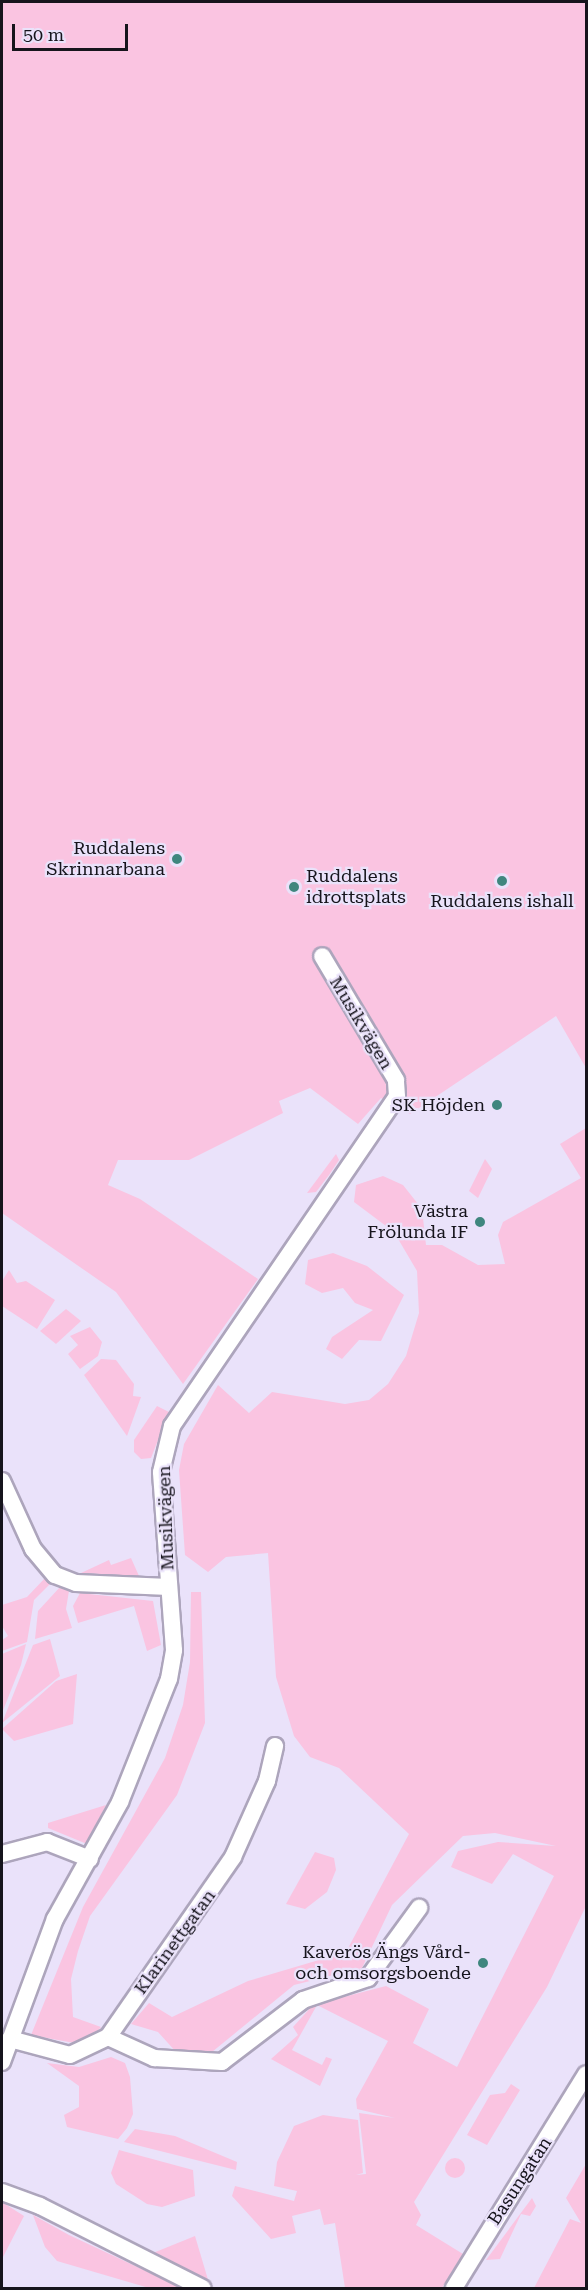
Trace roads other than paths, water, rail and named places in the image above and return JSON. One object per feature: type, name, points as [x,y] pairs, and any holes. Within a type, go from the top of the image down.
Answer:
[{"type":"street","name":"Musikvägen","points":[[2,2062],[55,1919],[90,1859],[138,1766],[169,1679],[174,1650],[161,1473],[172,1426],[397,1096],[396,1080],[322,956]]},
{"type":"street","points":[[2,1481],[33,1549],[55,1575],[76,1583],[169,1587]]},
{"type":"street","name":"Klarinettgatan","points":[[10,2039],[70,2055],[108,2037],[233,1857],[267,1781],[274,1746]]},
{"type":"street","points":[[2,1854],[47,1842],[90,1859]]},
{"type":"street","points":[[108,2037],[154,2058],[222,2062],[303,2001],[368,1978],[419,1908]]},
{"type":"street","name":"Basungatan","points":[[454,2289],[586,2074]]},
{"type":"street","points":[[2,2192],[40,2206],[202,2289]]},
{"type":"place","name":"Ruddalens Skrinnarbana","points":[[177,859]]},
{"type":"place","name":"Ruddalens ishall","points":[[502,881]]},
{"type":"place","name":"Ruddalens idrottsplats","points":[[294,887]]},
{"type":"place","name":"SK Höjden","points":[[497,1105]]},
{"type":"place","name":"Västra Frölunda IF","points":[[480,1222]]},
{"type":"place","name":"Kaverös Ängs Vård- och omsorgsboende","points":[[483,1963]]}]
